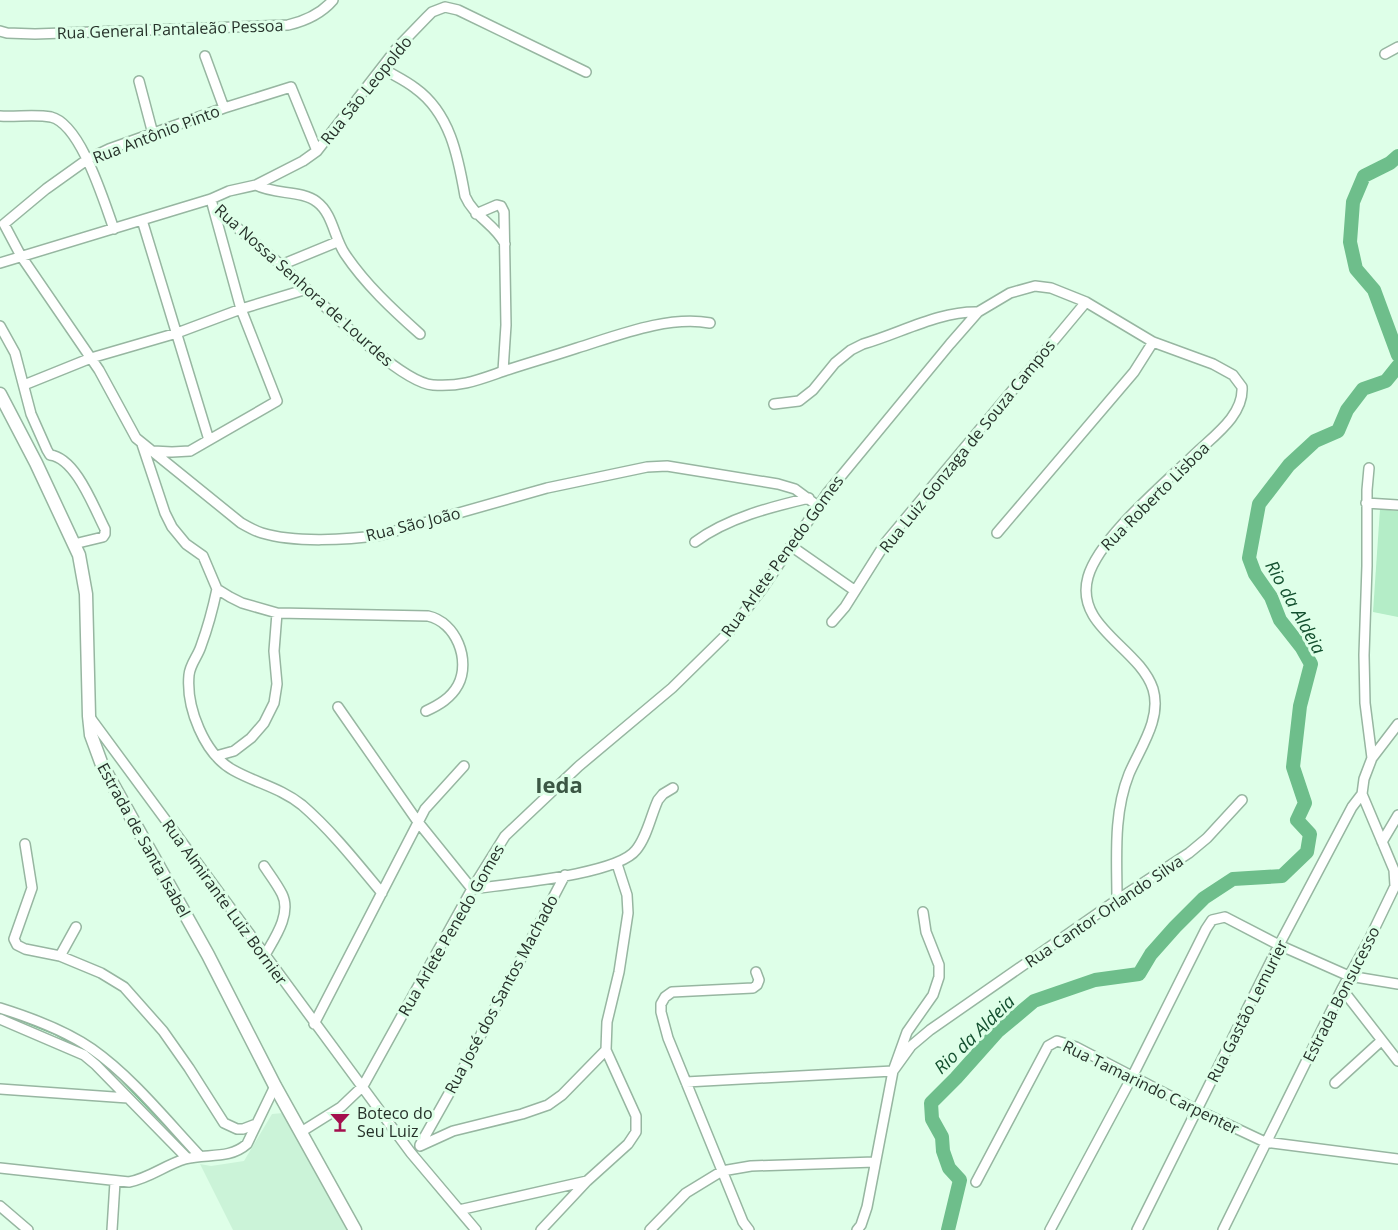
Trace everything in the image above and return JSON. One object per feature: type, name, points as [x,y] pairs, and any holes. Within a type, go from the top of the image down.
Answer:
[{"type":"main road","name":"Estrada de Santa Isabel","points":[[1,397],[36,463],[79,555],[86,594],[89,716],[96,752],[110,783],[208,955],[275,1086],[355,1230]]},
{"type":"street","name":"Rua General Pantaleão Pessoa","points":[[0,31],[35,34],[278,26],[302,22],[320,12],[333,0]]},
{"type":"street","name":"Rua São Leopoldo","points":[[0,263],[142,220],[212,203],[229,191],[256,185],[303,161],[317,151],[398,48],[432,12],[445,7],[478,19],[586,72]]},
{"type":"street","points":[[1385,54],[1398,47]]},
{"type":"street","points":[[205,56],[224,108]]},
{"type":"street","points":[[382,68],[416,88],[439,115],[453,139],[468,205],[500,234],[505,244]]},
{"type":"street","points":[[139,81],[153,134]]},
{"type":"street","name":"Rua Antônio Pinto","points":[[4,224],[46,189],[88,159],[109,149],[224,108],[291,87],[305,127],[317,151]]},
{"type":"street","points":[[0,116],[41,116],[61,121],[88,159],[114,229]]},
{"type":"street","points":[[256,185],[272,191],[314,200],[322,206],[329,218],[337,242],[359,275],[420,334]]},
{"type":"street","points":[[152,450],[190,451],[277,401],[241,309],[212,203]]},
{"type":"street","name":"Rua Nossa Senhora de Lourdes","points":[[212,203],[382,358],[419,381],[430,385],[470,384],[503,371],[654,326],[693,322],[710,323]]},
{"type":"street","points":[[476,214],[493,206],[501,206],[504,212],[507,325],[503,371]]},
{"type":"street","points":[[142,220],[209,440]]},
{"type":"street","name":"Rua São João","points":[[4,224],[21,256],[91,358],[136,438],[241,523],[260,533],[282,538],[355,539],[381,535],[547,488],[647,467],[667,466],[778,484],[795,489],[818,506]]},
{"type":"street","points":[[281,265],[337,242]]},
{"type":"street","name":"Rua Arlete Penedo Gomes","points":[[302,1132],[341,1107],[363,1086],[472,889],[505,836],[579,766],[672,688],[729,632],[818,506],[978,312],[1010,293],[1035,286],[1051,288],[1086,302],[1153,342],[1197,357],[1233,375],[1242,387],[1242,393]]},
{"type":"street","points":[[24,385],[91,358],[177,333],[241,309],[307,289]]},
{"type":"street","name":"Rua Luiz Gonzaga de Souza Campos","points":[[832,622],[886,542],[1086,302]]},
{"type":"street","points":[[774,404],[798,400],[813,390],[835,363],[863,344],[943,316],[978,312]]},
{"type":"street","points":[[0,326],[15,353],[31,414],[50,455]]},
{"type":"street","points":[[997,533],[1134,372],[1153,342]]},
{"type":"street","name":"Rua Roberto Lisboa","points":[[1118,900],[1118,820],[1124,788],[1150,731],[1155,704],[1147,675],[1094,619],[1085,596],[1088,578],[1096,557],[1121,526],[1216,435],[1234,413],[1242,393]]},
{"type":"street","points":[[9,411],[28,402]]},
{"type":"street","points":[[141,444],[165,513],[186,544],[202,556],[217,589],[242,603],[277,613],[428,616],[444,622],[459,647],[462,658],[462,676],[453,692],[437,706],[426,711]]},
{"type":"street","points":[[36,463],[50,455],[60,457],[72,466],[105,529],[103,537],[74,544]]},
{"type":"street","points":[[1369,468],[1366,503],[1367,566],[1364,655],[1365,703],[1372,758]]},
{"type":"street","points":[[695,542],[717,527],[808,498]]},
{"type":"street","points":[[1366,503],[1398,505]]},
{"type":"street","points":[[791,546],[854,590]]},
{"type":"street","points":[[217,589],[202,644],[189,673],[195,719],[199,731],[216,756],[232,770],[281,790],[301,804],[329,831],[382,893]]},
{"type":"street","points":[[216,756],[234,751],[251,738],[264,723],[274,703],[277,684],[274,651],[277,613]]},
{"type":"street","points":[[338,707],[418,822],[472,889],[565,875],[617,864],[638,848],[658,800],[673,788]]},
{"type":"street","name":"Rua Almirante Luiz Bornier","points":[[89,716],[411,1153],[476,1230]]},
{"type":"street","points":[[1362,794],[1364,779],[1372,758],[1398,724]]},
{"type":"street","points":[[314,1024],[418,822],[436,795],[464,766]]},
{"type":"street","name":"Estrada Bonsucesso","points":[[1223,1230],[1342,989],[1397,887],[1394,870],[1362,794]]},
{"type":"street","name":"Rua Gastão Lemurier","points":[[1137,1230],[1279,945],[1352,807],[1362,794]]},
{"type":"street","name":"Rua Cantor Orlando Silva","points":[[857,1230],[867,1207],[893,1071],[911,1046],[930,1030],[1197,847],[1242,800]]},
{"type":"street","points":[[1383,842],[1398,815]]},
{"type":"street","points":[[25,844],[32,888],[14,939],[17,945],[25,949],[60,956],[114,980],[134,996],[189,1068],[224,1123],[243,1130],[256,1124]]},
{"type":"street","points":[[541,1230],[627,1144],[636,1132],[636,1116],[606,1050],[607,1022],[620,972],[628,913],[627,895],[617,864]]},
{"type":"street","points":[[264,866],[283,894],[285,907],[282,921],[265,955]]},
{"type":"street","name":"Rua José dos Santos Machado","points":[[420,1145],[565,875]]},
{"type":"street","points":[[686,1082],[893,1071],[907,1032],[933,995],[939,977],[939,966],[926,932],[923,912]]},
{"type":"street","points":[[1050,1230],[1132,1077],[1212,920],[1225,917],[1279,945],[1349,976],[1398,984]]},
{"type":"street","points":[[60,956],[76,927]]},
{"type":"street","points":[[749,1230],[743,1222],[668,1038],[661,1004],[665,997],[680,990],[753,988],[759,980],[756,972]]},
{"type":"street","points":[[1342,989],[1398,1061]]},
{"type":"street","points":[[0,1008],[66,1033],[92,1048],[136,1088],[187,1158]]},
{"type":"street","points":[[0,1018],[84,1055],[128,1098],[200,1156]]},
{"type":"street","name":"Rua Tamarindo Carpenter","points":[[976,1182],[1048,1046],[1052,1042],[1061,1041],[1265,1142],[1398,1160]]},
{"type":"street","points":[[1335,1083],[1381,1041]]},
{"type":"street","points":[[411,1153],[420,1145],[453,1131],[522,1114],[548,1105],[562,1095],[606,1050]]},
{"type":"street","points":[[0,1168],[115,1182],[139,1180],[187,1158],[216,1156],[240,1150],[247,1144],[275,1086]]},
{"type":"street","points":[[0,1089],[128,1098]]},
{"type":"street","points":[[650,1230],[686,1193],[722,1171],[751,1166],[875,1162]]},
{"type":"street","points":[[459,1210],[588,1181]]},
{"type":"street","points":[[112,1230],[115,1182]]},
{"type":"street","points":[[0,1206],[28,1230]]},
{"type":"shaded area","points":[[1380,509],[1398,511],[1398,617],[1373,612]]},
{"type":"shaded area","points":[[283,1113],[290,1118],[348,1230],[233,1230],[200,1164],[211,1166],[244,1161],[272,1114]]},
{"type":"waterway","name":"Rio da Aldeia","points":[[1398,156],[1390,163],[1364,176],[1353,202],[1350,242],[1356,269],[1374,290],[1398,355]]},
{"type":"waterway","name":"Rio da Aldeia","points":[[948,1230],[960,1180],[949,1168],[943,1151],[942,1137],[932,1119],[931,1103],[997,1032],[1034,1001],[1095,980],[1139,974],[1151,954],[1204,898],[1233,879],[1282,876],[1307,852],[1310,834],[1297,820],[1305,803],[1293,767],[1300,706],[1311,664],[1302,648],[1280,620],[1271,597],[1255,574],[1249,558],[1259,504],[1289,465],[1315,441],[1338,431],[1347,410],[1363,389],[1386,381],[1398,366]]},
{"type":"waterway","points":[[5,1014],[55,1034],[92,1054]]},
{"type":"waterway","points":[[111,1069],[182,1143]]},
{"type":"place","name":"Boteco do Seu Luiz","points":[[340,1122]]},
{"type":"district","name":"Ieda","points":[[559,784]]}]
